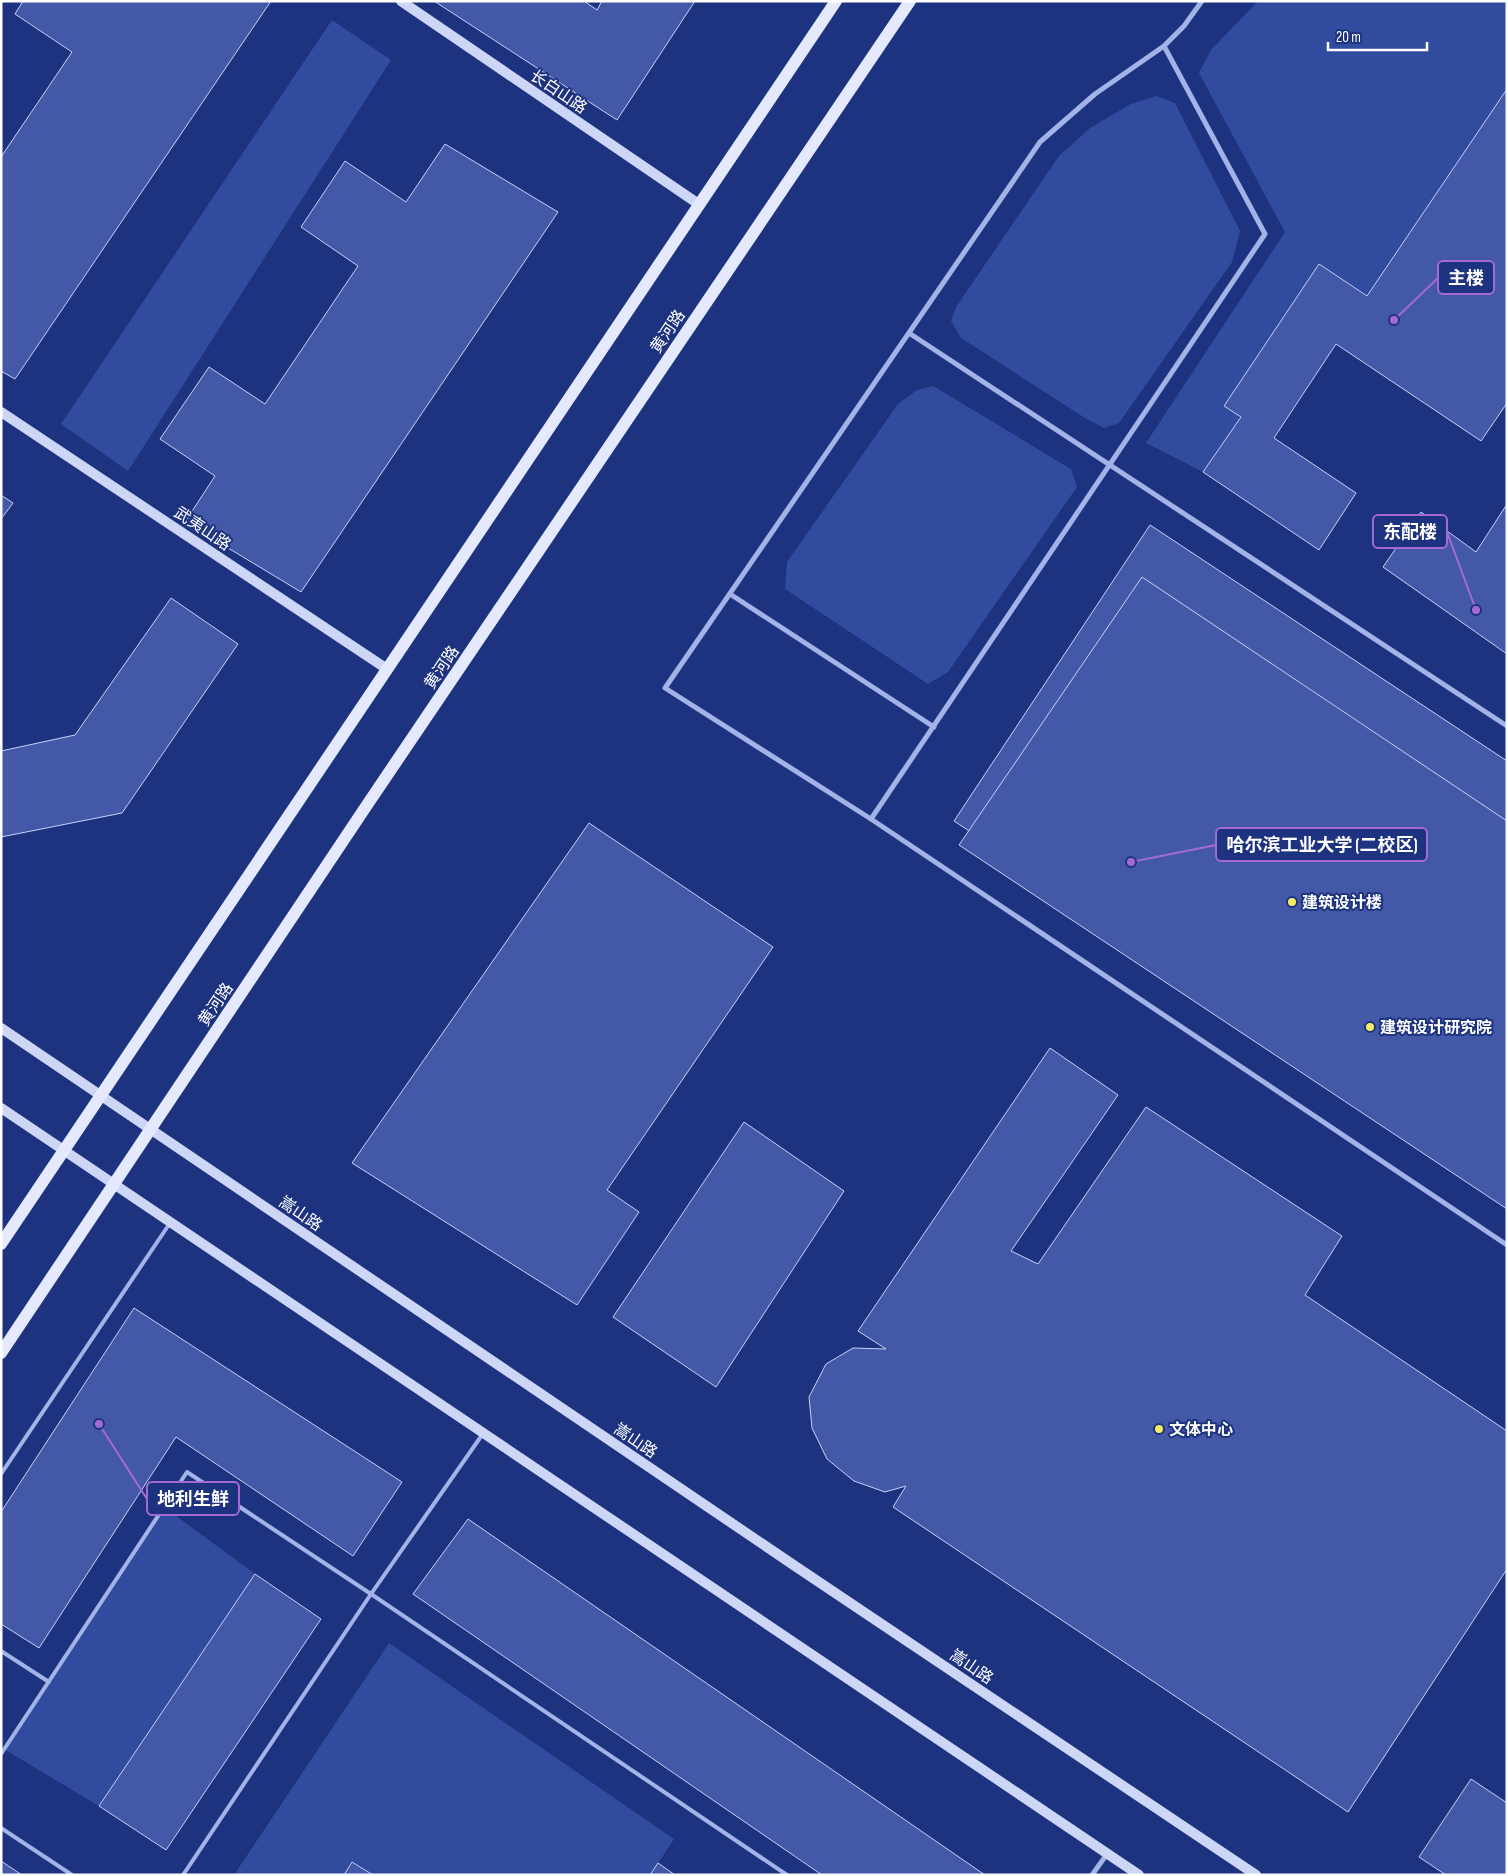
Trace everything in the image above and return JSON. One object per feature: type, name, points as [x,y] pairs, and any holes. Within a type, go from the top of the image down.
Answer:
[{"type":"main road","name":"长白山路","points":[[401,1],[700,205]]},
{"type":"main road","points":[[1,1244],[836,1]]},
{"type":"main road","name":"黄河路","points":[[1,1353],[910,1]]},
{"type":"main road","name":"武夷山路","points":[[1,412],[387,670]]},
{"type":"main road","name":"嵩山路","points":[[1,1028],[803,1572],[1256,1875]]},
{"type":"main road","points":[[1,1108],[1139,1875]]},
{"type":"street","points":[[1202,1],[1184,26],[1164,46],[1095,94],[1040,142],[666,688],[870,819],[1507,1245]]},
{"type":"street","points":[[870,819],[934,727],[1265,234],[1164,46]]},
{"type":"street","points":[[909,333],[1507,726]]},
{"type":"street","points":[[730,594],[934,727]]},
{"type":"street","points":[[1092,1875],[1107,1853]]},
{"type":"lane","points":[[1,1474],[171,1222]]},
{"type":"lane","points":[[183,1875],[371,1594],[483,1433]]},
{"type":"lane","points":[[1,1754],[187,1472],[787,1875]]},
{"type":"lane","points":[[1,1651],[49,1682]]},
{"type":"lane","points":[[1,1828],[72,1875]]},
{"type":"shaded area","points":[[1258,1],[1507,1],[1507,89],[1367,296],[1319,264],[1224,406],[1241,417],[1203,472],[1146,443],[1285,232],[1199,73],[1211,50]]},
{"type":"shaded area","points":[[332,20],[391,60],[128,471],[61,424]]},
{"type":"shaded area","points":[[1156,96],[1175,103],[1240,231],[1232,262],[1119,423],[1104,428],[1085,418],[961,338],[951,321],[956,307],[1059,156],[1090,128],[1131,104]]},
{"type":"shaded area","points":[[933,386],[1071,469],[1077,487],[948,672],[928,684],[785,589],[787,562],[898,404],[917,390]]},
{"type":"shaded area","points":[[164,1507],[255,1574],[99,1806],[4,1749]]},
{"type":"shaded area","points":[[389,1643],[674,1839],[650,1875],[373,1875],[353,1862],[344,1875],[234,1875]]},
{"type":"building","points":[[23,1],[271,1],[15,379],[1,371],[1,157],[72,52],[15,14]]},
{"type":"building","points":[[434,1],[584,1],[597,10],[602,1],[695,1],[617,120]]},
{"type":"building","points":[[1507,89],[1507,403],[1481,441],[1336,344],[1274,438],[1356,493],[1319,550],[1203,472],[1241,417],[1224,406],[1319,264],[1367,296]]},
{"type":"building","points":[[445,144],[558,212],[301,592],[185,522],[215,476],[160,439],[209,367],[265,404],[358,266],[301,227],[345,161],[406,202]]},
{"type":"building","points":[[1,495],[13,503],[1,519]]},
{"type":"building","points":[[1507,504],[1507,654],[1383,567],[1421,512],[1476,552]]},
{"type":"building","name":"建筑设计研究院","points":[[1150,525],[1507,761],[1507,983],[1412,1121],[954,821]]},
{"type":"building","name":"建筑设计研究院","points":[[1142,577],[1507,821],[1507,1209],[959,845]]},
{"type":"building","points":[[171,598],[238,644],[122,813],[1,837],[1,751],[75,735]]},
{"type":"building","points":[[589,823],[773,947],[607,1190],[639,1212],[577,1305],[352,1163]]},
{"type":"building","name":"文体中心","points":[[1050,1048],[1118,1095],[1011,1251],[1038,1264],[1146,1107],[1342,1236],[1305,1295],[1507,1431],[1507,1569],[1348,1812],[893,1507],[906,1486],[885,1492],[854,1481],[827,1459],[812,1428],[809,1397],[826,1364],[853,1348],[886,1349],[858,1331]]},
{"type":"building","points":[[744,1122],[844,1191],[716,1387],[613,1317]]},
{"type":"building","points":[[134,1308],[402,1482],[353,1556],[176,1437],[39,1648],[1,1624],[1,1512]]},
{"type":"building","points":[[468,1519],[985,1875],[822,1875],[413,1594]]},
{"type":"building","points":[[255,1574],[321,1619],[166,1850],[99,1806]]},
{"type":"building","points":[[1471,1779],[1507,1803],[1507,1875],[1446,1875],[1419,1857]]},
{"type":"building","points":[[1,1861],[22,1875],[1,1875]]},
{"type":"building","points":[[352,1862],[373,1875],[344,1875]]},
{"type":"building","points":[[658,1863],[675,1875],[650,1875]]},
{"type":"place","name":"主楼","points":[[1394,320]]},
{"type":"place","name":"东配楼","points":[[1476,610]]},
{"type":"place","name":"哈尔滨工业大学 (二校区)","points":[[1131,862]]},
{"type":"place","name":"建筑设计楼","points":[[1292,902]]},
{"type":"place","name":"建筑设计研究院","points":[[1370,1027]]},
{"type":"place","name":"地利生鲜","points":[[99,1424]]},
{"type":"place","name":"文体中心","points":[[1159,1429]]}]
